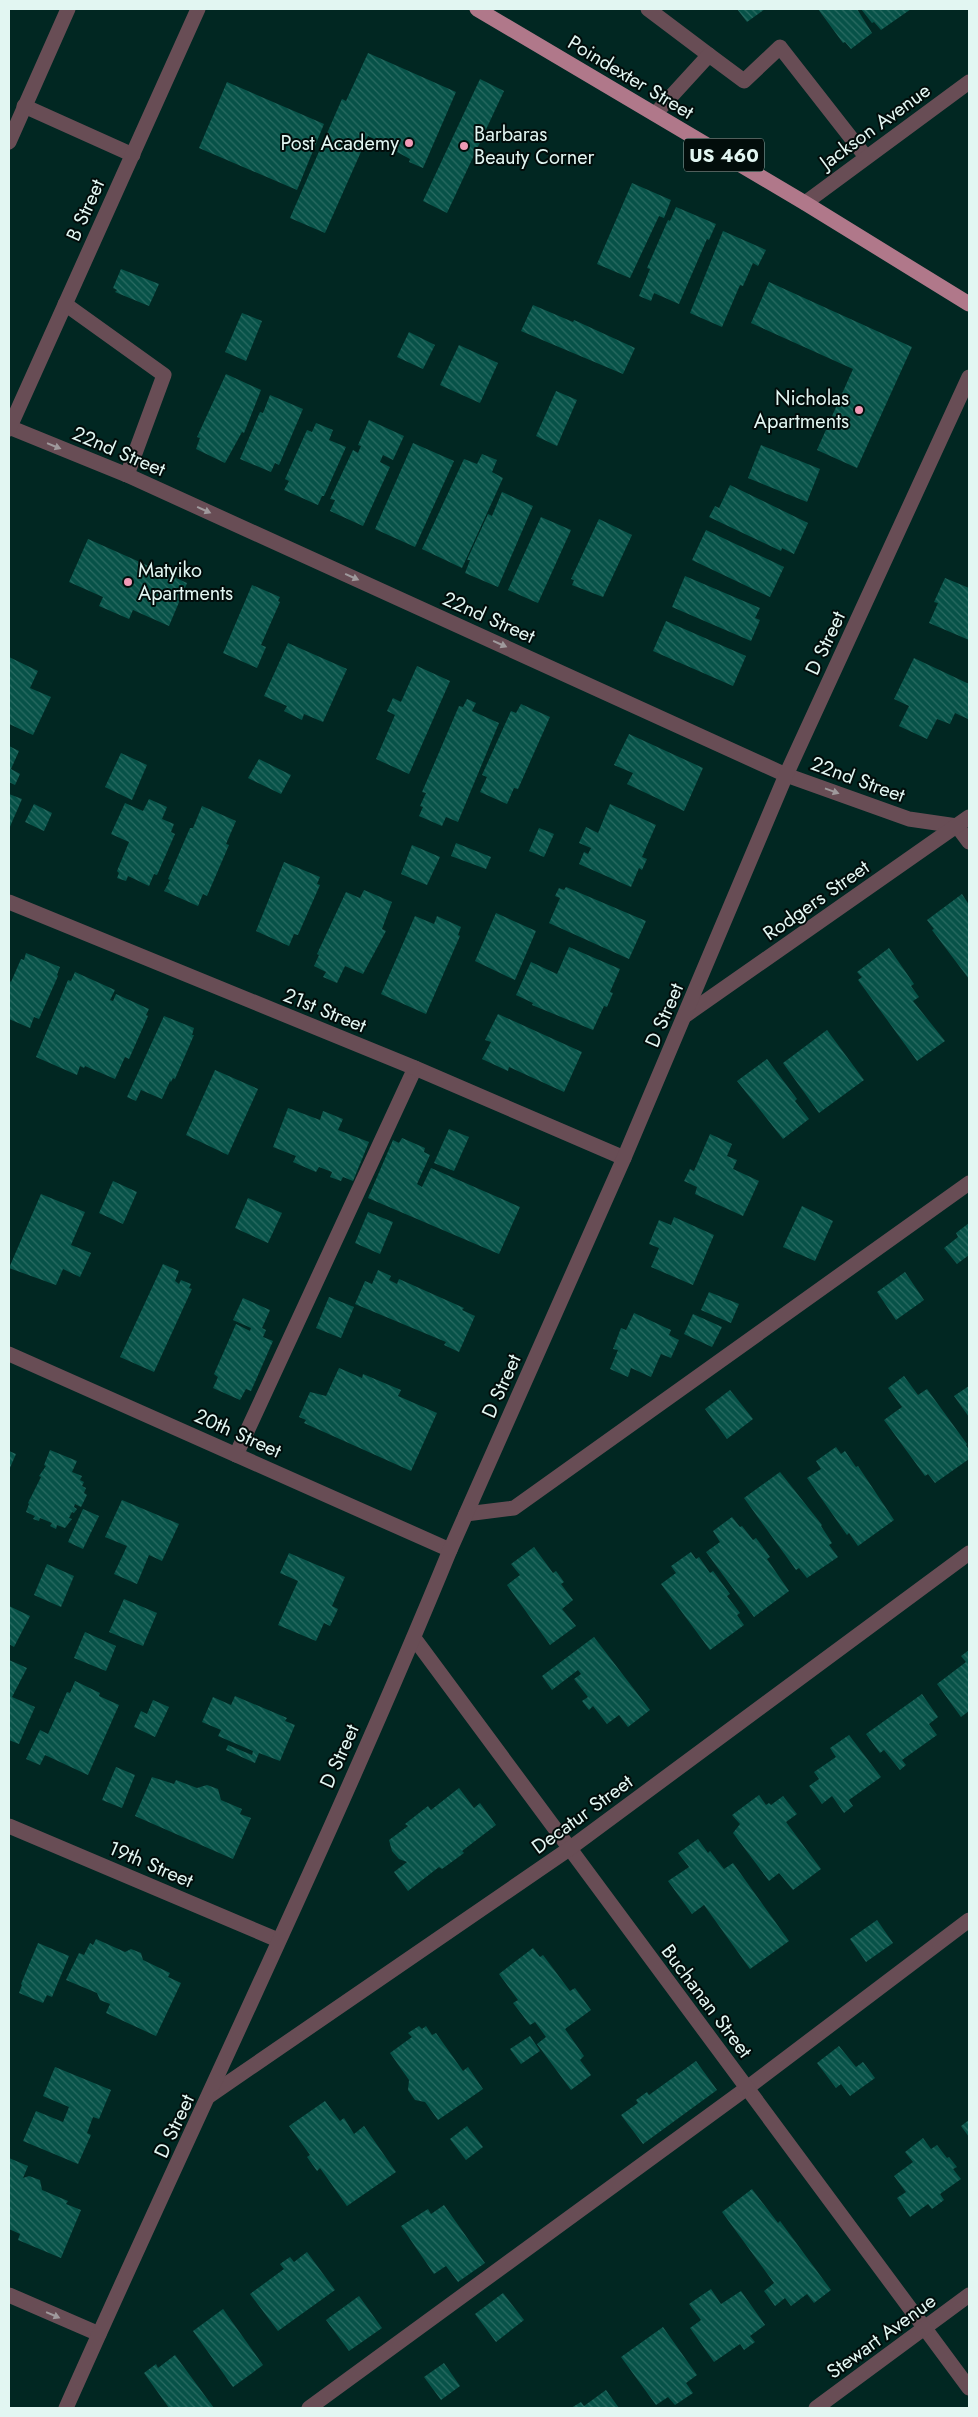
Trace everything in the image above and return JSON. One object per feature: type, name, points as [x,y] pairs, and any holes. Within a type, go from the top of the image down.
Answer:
[{"type":"main road","name":"Poindexter Street","points":[[477,9],[805,203],[969,304]]},
{"type":"street","points":[[9,142],[68,9]]},
{"type":"street","name":"B Street","points":[[9,428],[198,9]]},
{"type":"street","points":[[648,9],[744,81],[780,47],[866,157]]},
{"type":"street","points":[[655,114],[709,55]]},
{"type":"street","name":"Jackson Avenue","points":[[805,203],[969,82]]},
{"type":"street","points":[[24,106],[133,155]]},
{"type":"street","points":[[65,304],[164,376],[127,475]]},
{"type":"street","name":"D Street","points":[[66,2408],[210,2096],[414,1638],[450,1550],[686,1015],[786,775],[969,378]]},
{"type":"street","name":"22nd Street","points":[[9,428],[127,475],[786,775],[909,819],[963,822]]},
{"type":"street","points":[[963,822],[969,842]]},
{"type":"street","name":"Rodgers Street","points":[[686,1015],[963,822]]},
{"type":"street","name":"21st Street","points":[[9,902],[415,1068],[624,1158]]},
{"type":"street","points":[[236,1455],[415,1068]]},
{"type":"street","points":[[466,1514],[514,1508],[969,1183]]},
{"type":"street","name":"20th Street","points":[[9,1354],[450,1550]]},
{"type":"street","name":"Decatur Street","points":[[210,2096],[569,1849],[969,1553]]},
{"type":"street","name":"Buchanan Street","points":[[414,1638],[969,2388]]},
{"type":"street","name":"19th Street","points":[[9,1826],[278,1940]]},
{"type":"street","points":[[309,2408],[747,2088],[969,1920]]},
{"type":"street","points":[[9,2295],[99,2334]]},
{"type":"street","name":"Stewart Avenue","points":[[816,2408],[969,2295]]},
{"type":"building","points":[[737,9],[765,9],[747,22]]},
{"type":"building","points":[[818,9],[857,9],[872,33],[851,49],[845,42],[843,43]]},
{"type":"building","points":[[861,9],[911,9],[881,30],[874,22],[872,23]]},
{"type":"building","name":"Post Academy","points":[[368,53],[456,92],[423,168],[409,162],[410,159],[397,152],[398,150],[368,136],[325,233],[290,218],[342,99],[346,101]]},
{"type":"building","name":"Barbaras Beauty Corner","points":[[480,79],[504,91],[447,213],[423,201]]},
{"type":"building","points":[[227,82],[324,124],[297,190],[199,148]]},
{"type":"building","points":[[632,183],[671,200],[664,218],[659,216],[630,278],[597,264]]},
{"type":"building","points":[[676,207],[716,224],[709,240],[707,239],[679,304],[654,293],[651,301],[639,296],[650,269],[647,268],[668,220],[670,221]]},
{"type":"building","points":[[723,231],[766,250],[758,266],[753,263],[743,286],[740,285],[722,327],[690,313]]},
{"type":"building","points":[[121,269],[159,284],[149,306],[115,292],[117,290],[113,288]]},
{"type":"building","name":"Nicholas Apartments","points":[[769,282],[912,347],[857,468],[817,450],[853,369],[751,323]]},
{"type":"building","points":[[533,305],[573,322],[574,320],[635,348],[623,374],[521,331]]},
{"type":"building","points":[[242,313],[262,321],[246,361],[225,352]]},
{"type":"building","points":[[409,332],[435,345],[423,369],[397,357]]},
{"type":"building","points":[[459,345],[498,363],[480,403],[440,385]]},
{"type":"building","points":[[226,374],[261,390],[244,433],[242,432],[225,463],[196,449],[200,438],[197,437]]},
{"type":"building","points":[[556,391],[577,400],[557,446],[536,436]]},
{"type":"building","points":[[270,395],[303,409],[279,465],[275,463],[271,472],[240,459],[260,412],[263,413]]},
{"type":"building","points":[[369,420],[404,436],[393,460],[383,455],[380,462],[390,467],[363,526],[330,511],[335,500],[330,499],[353,450],[358,453],[361,446],[358,445]]},
{"type":"building","points":[[316,423],[333,430],[329,440],[346,447],[318,505],[284,490],[289,481],[285,479],[307,430],[312,432]]},
{"type":"building","points":[[413,443],[454,461],[415,547],[375,529]]},
{"type":"building","points":[[761,445],[820,469],[807,502],[748,478]]},
{"type":"building","points":[[482,454],[497,460],[492,472],[503,478],[462,568],[422,549],[464,459],[477,464]]},
{"type":"building","points":[[730,485],[808,523],[794,554],[782,548],[781,551],[709,517],[715,506],[719,508]]},
{"type":"building","points":[[502,492],[533,506],[498,587],[465,573],[470,560],[467,560],[488,514],[492,516]]},
{"type":"building","points":[[541,517],[571,530],[538,603],[508,590]]},
{"type":"building","points":[[599,519],[632,535],[603,597],[572,585],[574,580],[571,579]]},
{"type":"building","points":[[706,530],[784,567],[770,597],[692,560]]},
{"type":"building","name":"Matyiko Apartments","points":[[88,539],[187,583],[169,626],[133,610],[129,619],[99,606],[103,597],[69,582]]},
{"type":"building","points":[[685,576],[760,608],[755,618],[760,620],[751,641],[672,607]]},
{"type":"building","points":[[945,578],[969,588],[969,640],[929,623],[938,603],[934,602]]},
{"type":"building","points":[[252,585],[280,597],[278,601],[280,602],[261,645],[266,647],[257,668],[223,653]]},
{"type":"building","points":[[666,621],[746,656],[733,686],[653,651]]},
{"type":"building","points":[[288,643],[347,669],[323,722],[304,714],[302,720],[284,711],[287,706],[264,696]]},
{"type":"building","points":[[9,657],[38,671],[30,688],[51,697],[33,735],[9,724]]},
{"type":"building","points":[[914,658],[969,684],[968,719],[955,713],[950,724],[937,719],[927,739],[899,726],[909,706],[894,699]]},
{"type":"building","points":[[417,666],[450,681],[409,774],[376,759],[395,715],[387,711],[393,698],[401,702]]},
{"type":"building","points":[[467,699],[476,703],[472,711],[499,723],[458,822],[446,817],[442,826],[419,816],[423,807],[420,806],[426,793],[422,792],[459,706],[463,707]]},
{"type":"building","points":[[521,704],[550,717],[518,789],[514,788],[507,804],[480,792],[487,777],[482,775],[511,711],[516,713]]},
{"type":"building","points":[[629,734],[703,768],[684,811],[627,784],[633,773],[614,765]]},
{"type":"building","points":[[9,746],[19,751],[11,769],[20,774],[15,785],[9,782]]},
{"type":"building","points":[[121,753],[147,765],[132,800],[105,787]]},
{"type":"building","points":[[259,759],[291,775],[281,794],[248,778]]},
{"type":"building","points":[[9,794],[22,799],[9,829]]},
{"type":"building","points":[[149,799],[167,807],[162,819],[174,824],[171,832],[175,834],[157,875],[154,874],[149,886],[128,876],[126,881],[117,878],[119,873],[117,871],[129,842],[111,834],[125,803],[143,811]]},
{"type":"building","points":[[34,804],[52,813],[44,831],[25,822]]},
{"type":"building","points":[[610,804],[656,825],[642,857],[647,859],[642,870],[639,868],[631,887],[579,864],[584,852],[588,854],[591,848],[579,843],[586,827],[598,833]]},
{"type":"building","points":[[202,806],[236,821],[226,844],[229,845],[207,896],[203,894],[198,906],[164,891],[190,828],[193,828]]},
{"type":"building","points":[[539,828],[554,834],[544,857],[529,851]]},
{"type":"building","points":[[456,843],[491,857],[486,869],[451,856]]},
{"type":"building","points":[[412,845],[440,857],[427,885],[401,874]]},
{"type":"building","points":[[284,862],[320,877],[317,884],[320,885],[298,935],[294,934],[289,946],[256,931]]},
{"type":"building","points":[[566,887],[646,921],[629,959],[549,923],[560,898],[555,896],[559,888],[564,890]]},
{"type":"building","points":[[364,890],[392,902],[382,929],[386,931],[363,974],[345,966],[337,983],[323,977],[326,972],[314,966],[319,955],[317,954],[346,892],[360,898]]},
{"type":"building","points":[[962,894],[969,905],[969,979],[932,930],[934,929],[927,920]]},
{"type":"building","points":[[496,913],[536,931],[515,980],[475,961]]},
{"type":"building","points":[[415,916],[434,924],[437,916],[461,927],[458,935],[460,936],[426,1014],[381,994]]},
{"type":"building","points":[[569,947],[620,969],[610,992],[613,993],[607,1007],[604,1006],[593,1030],[532,1005],[533,1003],[516,995],[531,962],[557,974]]},
{"type":"building","points":[[889,948],[914,984],[911,986],[919,997],[913,1001],[945,1041],[917,1061],[858,980],[862,977],[857,972]]},
{"type":"building","points":[[26,953],[60,967],[58,976],[39,1019],[34,1017],[30,1028],[9,1019],[9,980],[11,982],[21,959],[24,960]]},
{"type":"building","points":[[75,972],[115,990],[110,1000],[113,1001],[116,994],[149,1009],[146,1015],[148,1016],[129,1059],[125,1057],[115,1079],[85,1066],[84,1068],[80,1066],[77,1075],[36,1057],[68,980],[71,981]]},
{"type":"building","points":[[498,1014],[582,1052],[564,1092],[509,1067],[508,1071],[482,1059],[491,1042],[485,1040]]},
{"type":"building","points":[[164,1016],[194,1028],[192,1035],[194,1035],[175,1079],[173,1078],[170,1081],[162,1099],[141,1090],[136,1101],[127,1097]]},
{"type":"building","points":[[827,1030],[864,1080],[819,1113],[783,1063]]},
{"type":"building","points":[[767,1059],[797,1099],[795,1101],[809,1119],[783,1139],[737,1081]]},
{"type":"building","points":[[215,1070],[258,1089],[228,1155],[186,1135]]},
{"type":"building","points":[[288,1108],[320,1120],[323,1111],[343,1119],[338,1130],[369,1142],[353,1181],[343,1177],[341,1181],[330,1177],[332,1172],[319,1167],[316,1172],[293,1162],[296,1156],[273,1147]]},
{"type":"building","points":[[449,1129],[469,1137],[454,1171],[434,1163]]},
{"type":"building","points":[[710,1134],[732,1144],[727,1156],[737,1160],[733,1169],[759,1181],[743,1216],[695,1194],[697,1187],[684,1181],[690,1169],[694,1171]]},
{"type":"building","points":[[402,1138],[425,1148],[424,1152],[430,1155],[417,1184],[422,1187],[431,1168],[520,1207],[499,1254],[368,1198],[393,1140],[399,1143]]},
{"type":"building","points":[[113,1181],[137,1192],[123,1224],[99,1213]]},
{"type":"building","points":[[41,1194],[85,1212],[71,1245],[91,1253],[80,1277],[63,1269],[56,1285],[9,1268]]},
{"type":"building","points":[[248,1198],[282,1213],[268,1243],[235,1228]]},
{"type":"building","points":[[802,1206],[833,1221],[815,1261],[783,1247]]},
{"type":"building","points":[[368,1212],[393,1222],[380,1254],[355,1243]]},
{"type":"building","points":[[674,1217],[714,1235],[693,1285],[651,1267],[659,1248],[649,1244],[659,1220],[671,1225]]},
{"type":"building","points":[[969,1223],[969,1255],[957,1264],[944,1248],[958,1237],[956,1233]]},
{"type":"building","points":[[163,1264],[179,1271],[175,1281],[179,1284],[181,1280],[191,1284],[189,1288],[192,1289],[154,1372],[120,1357]]},
{"type":"building","points":[[378,1270],[391,1276],[389,1280],[397,1284],[399,1279],[464,1308],[462,1310],[475,1316],[459,1352],[444,1345],[446,1342],[355,1304],[365,1281],[372,1284]]},
{"type":"building","points":[[905,1272],[924,1300],[896,1320],[877,1292]]},
{"type":"building","points":[[709,1292],[739,1304],[731,1323],[701,1310]]},
{"type":"building","points":[[329,1297],[354,1307],[341,1338],[316,1328]]},
{"type":"building","points":[[243,1298],[270,1310],[262,1328],[266,1330],[263,1337],[273,1341],[251,1391],[246,1389],[240,1400],[213,1388],[218,1377],[214,1374],[236,1324],[250,1331],[251,1328],[233,1320]]},
{"type":"building","points":[[634,1313],[671,1330],[669,1335],[679,1340],[671,1358],[661,1354],[651,1377],[631,1368],[628,1377],[610,1369],[618,1350],[613,1349],[621,1328],[626,1330]]},
{"type":"building","points":[[693,1314],[722,1327],[712,1347],[684,1334]]},
{"type":"building","points":[[339,1368],[362,1378],[363,1374],[401,1390],[398,1396],[437,1413],[411,1471],[304,1423],[306,1420],[299,1417],[310,1392],[326,1396]]},
{"type":"building","points":[[904,1376],[918,1395],[927,1389],[967,1444],[969,1450],[969,1459],[935,1483],[928,1474],[925,1476],[884,1420],[902,1407],[888,1388]]},
{"type":"building","points":[[969,1386],[969,1417],[954,1396]]},
{"type":"building","points":[[730,1390],[753,1419],[727,1439],[705,1409]]},
{"type":"building","points":[[836,1447],[841,1454],[845,1451],[856,1467],[858,1466],[894,1520],[858,1546],[849,1533],[847,1535],[807,1478],[821,1469],[816,1461]]},
{"type":"building","points":[[50,1450],[77,1461],[72,1472],[82,1476],[80,1480],[84,1482],[82,1486],[86,1488],[84,1493],[87,1495],[81,1507],[75,1504],[74,1507],[77,1509],[74,1513],[72,1512],[69,1518],[72,1519],[65,1528],[57,1525],[56,1529],[50,1526],[52,1523],[40,1518],[39,1521],[33,1519],[35,1516],[26,1512],[28,1503],[41,1477],[39,1476],[46,1466],[44,1465]]},
{"type":"building","points":[[9,1451],[16,1454],[9,1470]]},
{"type":"building","points":[[780,1472],[822,1525],[832,1543],[829,1545],[838,1557],[807,1578],[799,1568],[796,1570],[744,1498]]},
{"type":"building","points":[[122,1500],[179,1524],[162,1561],[149,1555],[137,1584],[114,1574],[127,1546],[105,1537]]},
{"type":"building","points":[[83,1509],[99,1516],[83,1549],[68,1542]]},
{"type":"building","points":[[732,1517],[753,1540],[756,1538],[770,1557],[767,1559],[789,1591],[754,1617],[706,1552],[720,1542],[713,1531]]},
{"type":"building","points":[[534,1547],[553,1573],[556,1571],[564,1582],[561,1584],[573,1600],[562,1609],[576,1626],[550,1645],[507,1585],[520,1575],[511,1564]]},
{"type":"building","points":[[691,1552],[696,1559],[699,1557],[710,1573],[713,1571],[730,1594],[727,1596],[740,1613],[737,1615],[744,1625],[710,1650],[661,1584],[676,1573],[671,1566]]},
{"type":"building","points":[[289,1553],[345,1577],[332,1606],[338,1609],[330,1626],[324,1623],[316,1641],[278,1625],[298,1581],[280,1573]]},
{"type":"building","points":[[47,1564],[74,1576],[61,1607],[34,1595]]},
{"type":"building","points":[[124,1599],[157,1613],[143,1646],[109,1632]]},
{"type":"building","points":[[9,1606],[30,1616],[14,1647],[9,1644]]},
{"type":"building","points":[[85,1632],[116,1646],[106,1671],[74,1658]]},
{"type":"building","points":[[594,1637],[650,1710],[628,1727],[619,1715],[607,1724],[593,1706],[589,1710],[582,1701],[588,1697],[574,1679],[581,1674],[578,1670],[552,1690],[542,1676]]},
{"type":"building","points":[[969,1650],[969,1711],[961,1717],[937,1684],[966,1662],[961,1656]]},
{"type":"building","points":[[9,1660],[27,1668],[12,1697],[35,1707],[19,1744],[9,1740]]},
{"type":"building","points":[[75,1681],[100,1693],[99,1696],[119,1705],[88,1775],[45,1755],[40,1765],[26,1759],[40,1730],[48,1734],[67,1692],[70,1693]]},
{"type":"building","points":[[922,1694],[938,1717],[929,1724],[937,1735],[902,1760],[906,1765],[900,1770],[884,1750],[880,1753],[866,1734]]},
{"type":"building","points":[[235,1696],[287,1718],[285,1721],[295,1725],[280,1761],[259,1753],[255,1763],[226,1750],[228,1745],[252,1755],[253,1751],[218,1736],[221,1730],[202,1722],[213,1697],[231,1705]]},
{"type":"building","points":[[153,1700],[169,1707],[155,1737],[134,1727],[141,1711],[147,1714]]},
{"type":"building","points":[[849,1735],[881,1777],[849,1800],[853,1806],[844,1813],[832,1796],[822,1804],[809,1786],[819,1779],[814,1772],[836,1757],[830,1748]]},
{"type":"building","points":[[116,1767],[135,1775],[122,1808],[102,1800]]},
{"type":"building","points":[[152,1777],[174,1784],[176,1780],[197,1788],[207,1785],[218,1789],[221,1800],[242,1809],[240,1814],[251,1818],[233,1859],[135,1816]]},
{"type":"building","points":[[459,1788],[474,1808],[480,1803],[496,1825],[462,1851],[464,1853],[442,1869],[439,1867],[408,1891],[394,1872],[407,1862],[399,1859],[392,1851],[389,1840],[408,1826],[405,1824],[428,1806],[431,1810]]},
{"type":"building","points":[[759,1795],[766,1805],[769,1803],[771,1805],[783,1796],[797,1814],[786,1822],[821,1869],[793,1890],[779,1873],[769,1881],[733,1833],[740,1824],[732,1815]]},
{"type":"building","points":[[698,1839],[708,1853],[710,1851],[724,1869],[733,1863],[789,1941],[750,1969],[704,1905],[692,1914],[668,1881],[689,1867],[678,1853]]},
{"type":"building","points":[[877,1920],[893,1943],[866,1962],[850,1939]]},
{"type":"building","points":[[96,1939],[125,1952],[131,1949],[141,1953],[143,1960],[170,1973],[168,1977],[181,1983],[156,2036],[106,2013],[110,2004],[100,2000],[97,1993],[66,1980],[79,1953],[84,1955],[90,1943],[93,1945]]},
{"type":"building","points":[[38,1943],[69,1956],[52,1997],[47,1995],[43,2003],[19,1993]]},
{"type":"building","points":[[533,1948],[540,1957],[543,1955],[570,1991],[575,1988],[591,2010],[565,2029],[584,2056],[580,2060],[591,2075],[571,2090],[537,2044],[546,2037],[535,2022],[530,2025],[513,2003],[518,2000],[499,1974]]},
{"type":"building","points":[[419,2026],[422,2029],[426,2026],[432,2035],[436,2033],[463,2071],[468,2067],[483,2089],[438,2120],[425,2102],[415,2100],[408,2090],[409,2080],[390,2053],[412,2037],[408,2033]]},
{"type":"building","points":[[530,2036],[540,2051],[521,2064],[510,2049]]},
{"type":"building","points":[[839,2046],[856,2067],[863,2062],[875,2078],[850,2096],[841,2084],[836,2088],[817,2063]]},
{"type":"building","points":[[696,2061],[717,2090],[643,2144],[621,2115],[638,2103],[636,2100],[647,2092],[649,2095]]},
{"type":"building","points":[[55,2067],[111,2090],[99,2119],[93,2117],[87,2133],[91,2135],[78,2164],[23,2141],[36,2111],[63,2122],[69,2107],[43,2096]]},
{"type":"building","points":[[325,2101],[340,2121],[344,2118],[354,2134],[364,2126],[396,2172],[347,2206],[320,2168],[317,2171],[307,2157],[310,2155],[289,2126]]},
{"type":"building","points":[[969,2120],[969,2137],[961,2126]]},
{"type":"building","points":[[467,2126],[483,2147],[466,2160],[450,2139]]},
{"type":"building","points":[[923,2138],[931,2149],[937,2145],[947,2158],[949,2157],[957,2167],[953,2169],[961,2179],[940,2194],[944,2200],[932,2209],[928,2204],[910,2217],[897,2198],[906,2192],[894,2176],[913,2162],[905,2152]]},
{"type":"building","points":[[9,2158],[28,2166],[23,2178],[29,2176],[40,2180],[42,2190],[68,2201],[66,2204],[81,2210],[61,2258],[18,2240],[20,2234],[9,2229]]},
{"type":"building","points":[[752,2189],[778,2223],[780,2221],[831,2290],[814,2303],[807,2294],[791,2306],[785,2298],[775,2306],[764,2291],[774,2283],[722,2212]]},
{"type":"building","points":[[444,2205],[485,2263],[458,2282],[446,2266],[434,2274],[401,2226],[428,2209],[431,2214]]},
{"type":"building","points":[[307,2252],[335,2290],[278,2331],[250,2294],[284,2269],[280,2264],[290,2257],[294,2262]]},
{"type":"building","points":[[711,2289],[721,2304],[741,2291],[765,2325],[750,2336],[755,2342],[744,2350],[740,2344],[714,2362],[690,2328],[701,2320],[689,2304]]},
{"type":"building","points":[[503,2293],[524,2320],[496,2342],[475,2314]]},
{"type":"building","points":[[359,2296],[382,2328],[349,2351],[326,2320]]},
{"type":"building","points":[[223,2309],[263,2365],[233,2387],[193,2331]]},
{"type":"building","points":[[663,2327],[697,2375],[686,2383],[693,2393],[675,2405],[668,2397],[656,2405],[621,2357]]},
{"type":"building","points":[[175,2355],[214,2408],[169,2408],[144,2373],[156,2364],[158,2368]]},
{"type":"building","points":[[444,2363],[460,2386],[441,2400],[424,2377]]},
{"type":"building","points":[[606,2390],[619,2408],[571,2408],[581,2402],[584,2406]]},
{"type":"place","name":"Post Academy","points":[[409,143]]},
{"type":"place","name":"Barbaras Beauty Corner","points":[[464,146]]},
{"type":"place","name":"Nicholas Apartments","points":[[859,410]]},
{"type":"place","name":"Matyiko Apartments","points":[[128,582]]}]
